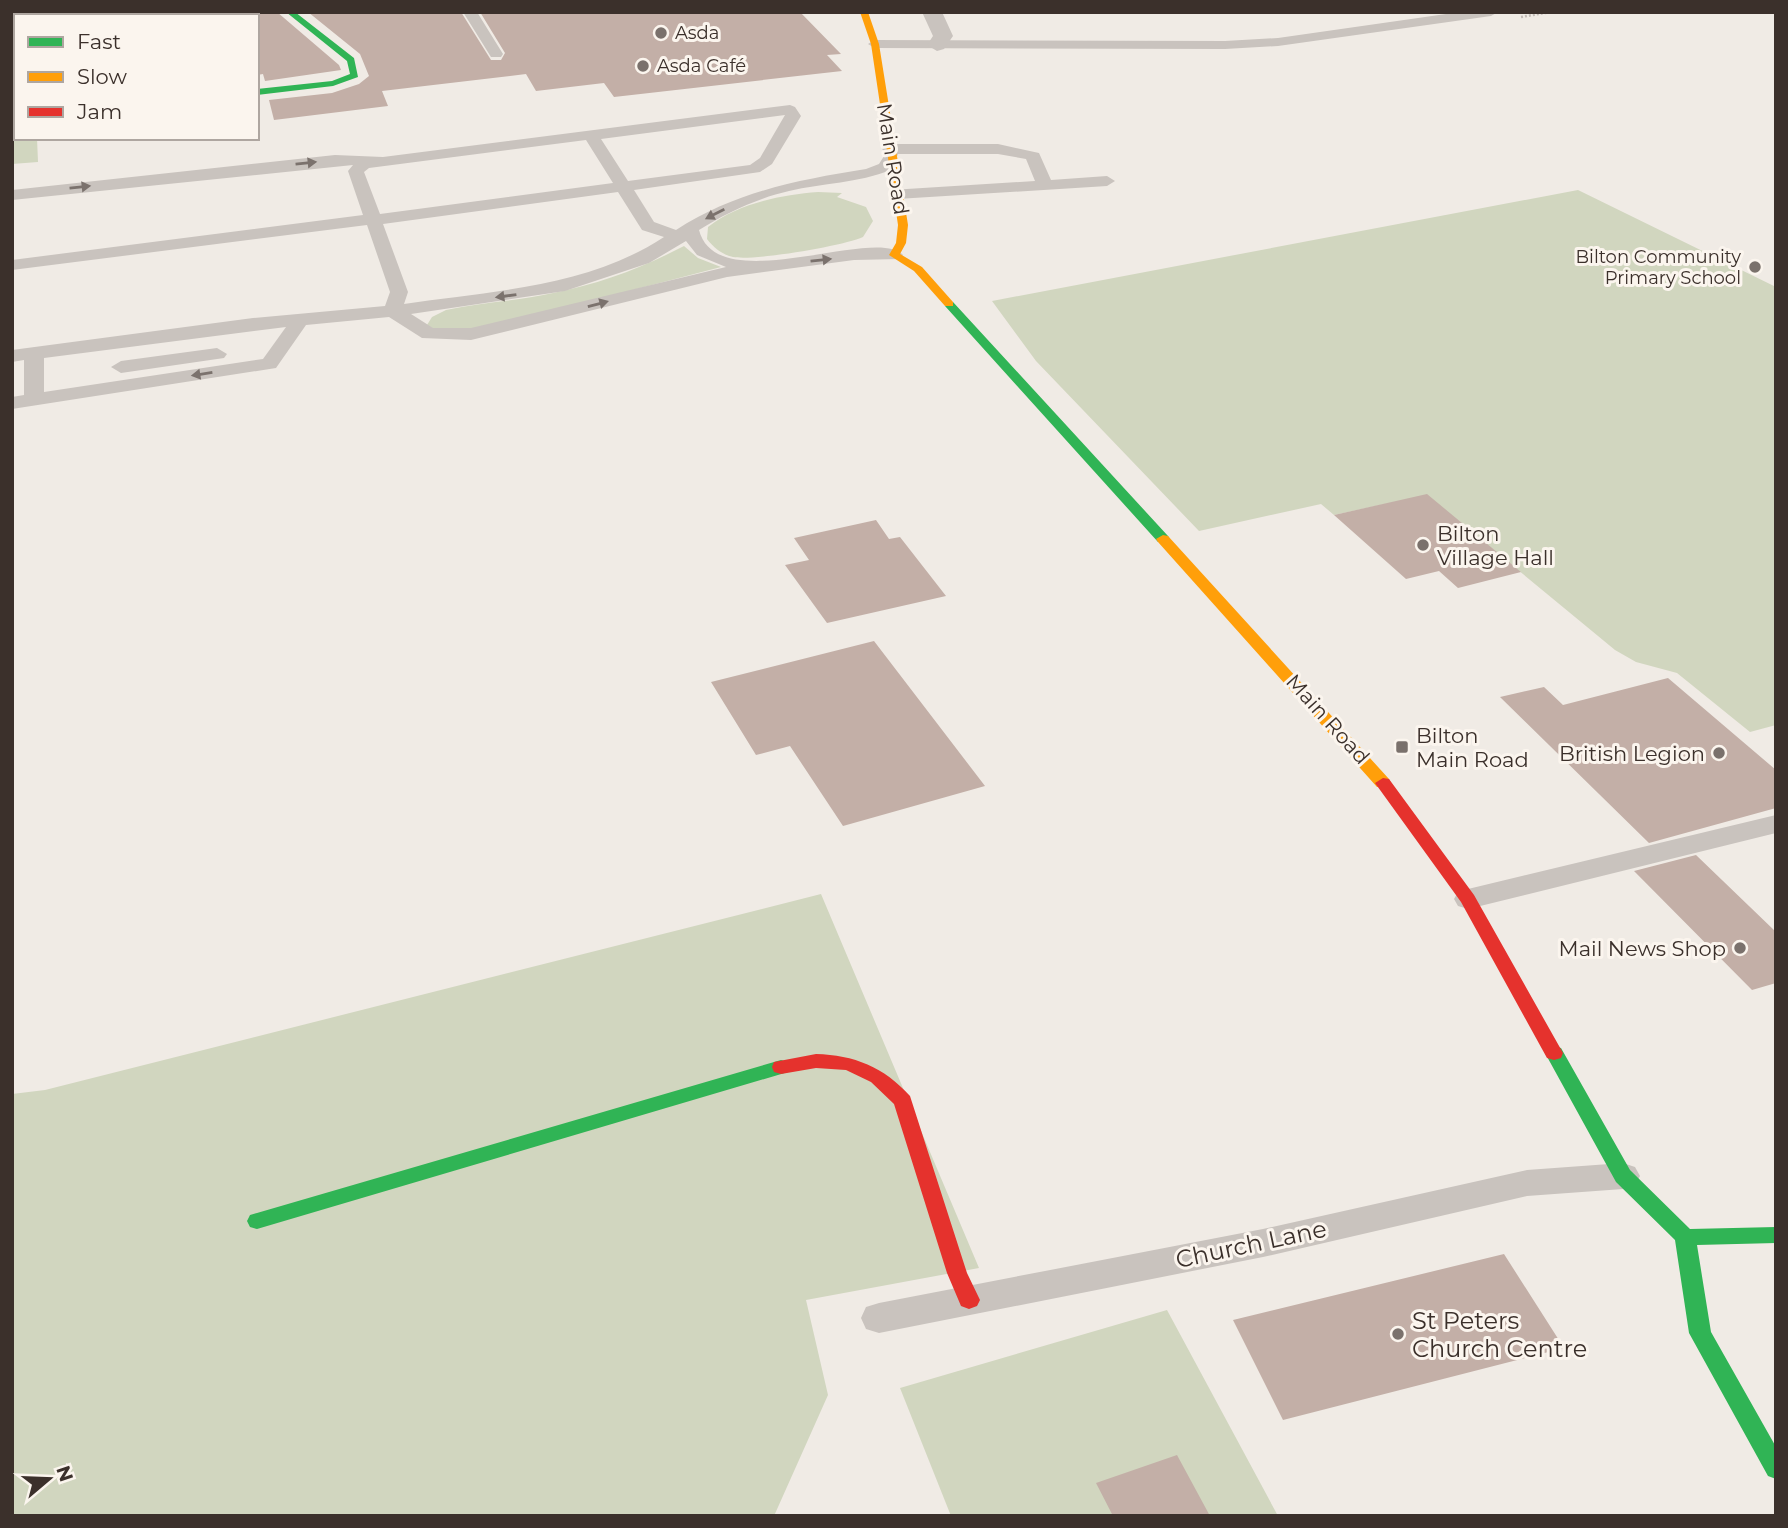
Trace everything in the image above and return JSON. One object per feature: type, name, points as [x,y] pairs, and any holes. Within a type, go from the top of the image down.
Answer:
[{"type":"main road","points":[[259,92],[333,83],[355,75],[351,60],[341,50],[290,12]]},
{"type":"main road","name":"Main Road","points":[[864,12],[875,44],[901,214],[902,234],[894,255],[918,269],[1205,581],[1375,773],[1468,899],[1623,1176],[1685,1237]]},
{"type":"main road","points":[[257,1220],[800,1061],[842,1059],[873,1070],[892,1084],[903,1101],[957,1273],[969,1300]]},
{"type":"main road","points":[[1776,1235],[1685,1237],[1700,1333],[1776,1469]]},
{"type":"street","points":[[932,12],[943,36],[937,45]]},
{"type":"lane","points":[[470,12],[496,54]]},
{"type":"lane","points":[[875,44],[1225,45],[1278,42],[1491,12]]},
{"type":"lane","points":[[12,265],[374,220],[761,166],[793,116],[790,110],[371,162],[357,170],[374,220],[399,292],[393,312]]},
{"type":"lane","points":[[590,134],[648,226],[685,233],[703,252],[755,267]]},
{"type":"lane","points":[[12,356],[300,320],[393,312],[573,283],[643,259],[740,202],[794,185],[869,173],[885,167],[891,152],[998,149],[1032,156],[1045,186]]},
{"type":"lane","points":[[12,195],[335,160],[397,158]]},
{"type":"lane","points":[[897,194],[1107,181]]},
{"type":"lane","points":[[740,202],[826,187],[874,192],[891,202],[901,214]]},
{"type":"lane","points":[[393,312],[429,334],[471,334],[755,267],[854,256],[894,255]]},
{"type":"lane","points":[[122,376],[269,364],[300,320]]},
{"type":"lane","points":[[120,341],[122,376]]},
{"type":"lane","points":[[12,403],[34,400],[122,376],[281,345]]},
{"type":"lane","points":[[34,353],[34,400]]},
{"type":"lane","points":[[1468,899],[1776,824]]},
{"type":"lane","name":"Church Lane","points":[[879,1318],[1262,1244],[1527,1183],[1623,1176]]},
{"type":"green space","points":[[12,124],[14,140],[37,140],[38,162],[12,164]]},
{"type":"green space","points":[[1578,190],[1776,287],[1776,725],[1750,732],[1677,673],[1636,662],[1615,650],[1427,495],[1334,515],[1321,504],[1199,531],[1036,361],[992,301]]},
{"type":"green space","points":[[842,193],[837,197],[866,207],[873,221],[863,237],[799,252],[744,258],[725,254],[707,239],[708,227],[746,206],[789,195]]},
{"type":"green space","points":[[684,246],[698,258],[721,267],[449,338],[427,325],[432,317],[446,310],[540,296],[604,280]]},
{"type":"green space","points":[[821,894],[979,1268],[806,1300],[828,1395],[774,1516],[12,1516],[12,1094],[45,1090]]},
{"type":"green space","points":[[1167,1310],[1278,1516],[951,1516],[900,1388]]},
{"type":"building","points":[[277,12],[339,65],[341,70],[265,81],[263,74],[259,75],[257,14]]},
{"type":"building","points":[[308,12],[461,12],[491,60],[501,60],[505,53],[480,12],[800,12],[841,54],[827,55],[842,71],[614,97],[604,83],[536,91],[526,74],[382,91],[388,106],[274,120],[269,100],[332,93],[359,84],[369,76],[360,54]]},
{"type":"building","name":"Bilton Village Hall","points":[[1427,494],[1521,572],[1458,588],[1439,571],[1406,579],[1334,515]]},
{"type":"building","points":[[876,520],[889,539],[900,537],[946,596],[827,623],[785,565],[809,560],[794,538]]},
{"type":"building","points":[[874,641],[985,786],[843,826],[790,746],[756,755],[711,682]]},
{"type":"building","points":[[1668,678],[1776,770],[1776,808],[1649,843],[1500,697],[1544,687],[1563,705]]},
{"type":"building","points":[[1696,855],[1776,932],[1776,983],[1752,990],[1634,871]]},
{"type":"building","name":"St Peters Church Centre","points":[[1504,1254],[1564,1348],[1283,1420],[1233,1320]]},
{"type":"building","points":[[1177,1455],[1210,1516],[1113,1516],[1096,1483]]},
{"type":"traffic: fast","points":[[259,92],[333,83],[355,75],[351,60],[290,12]]},
{"type":"traffic: fast","points":[[949,304],[1163,539]]},
{"type":"traffic: fast","points":[[1554,1053],[1623,1176],[1685,1237],[1700,1333],[1776,1469]]},
{"type":"traffic: fast","points":[[257,1221],[781,1067]]},
{"type":"traffic: fast","points":[[1685,1237],[1776,1235]]},
{"type":"traffic: slow","points":[[864,12],[875,44],[903,225],[901,243],[894,255],[918,269],[949,304]]},
{"type":"traffic: slow","points":[[1163,539],[1383,783]]},
{"type":"traffic: jam","points":[[1383,783],[1468,899],[1554,1053]]},
{"type":"traffic: jam","points":[[781,1067],[816,1061],[848,1064],[877,1077],[891,1087],[903,1101],[957,1273],[969,1300]]},
{"type":"place","name":"Asda","points":[[661,33]]},
{"type":"place","name":"Asda Café","points":[[643,66]]},
{"type":"place","name":"Bilton Community Primary School","points":[[1755,267]]},
{"type":"place","name":"Bilton Village Hall","points":[[1423,545]]},
{"type":"place","name":"Bilton Main Road","points":[[1402,747]]},
{"type":"place","name":"British Legion","points":[[1719,753]]},
{"type":"place","name":"Mail News Shop","points":[[1740,948]]},
{"type":"place","name":"St Peters Church Centre","points":[[1398,1334]]}]
